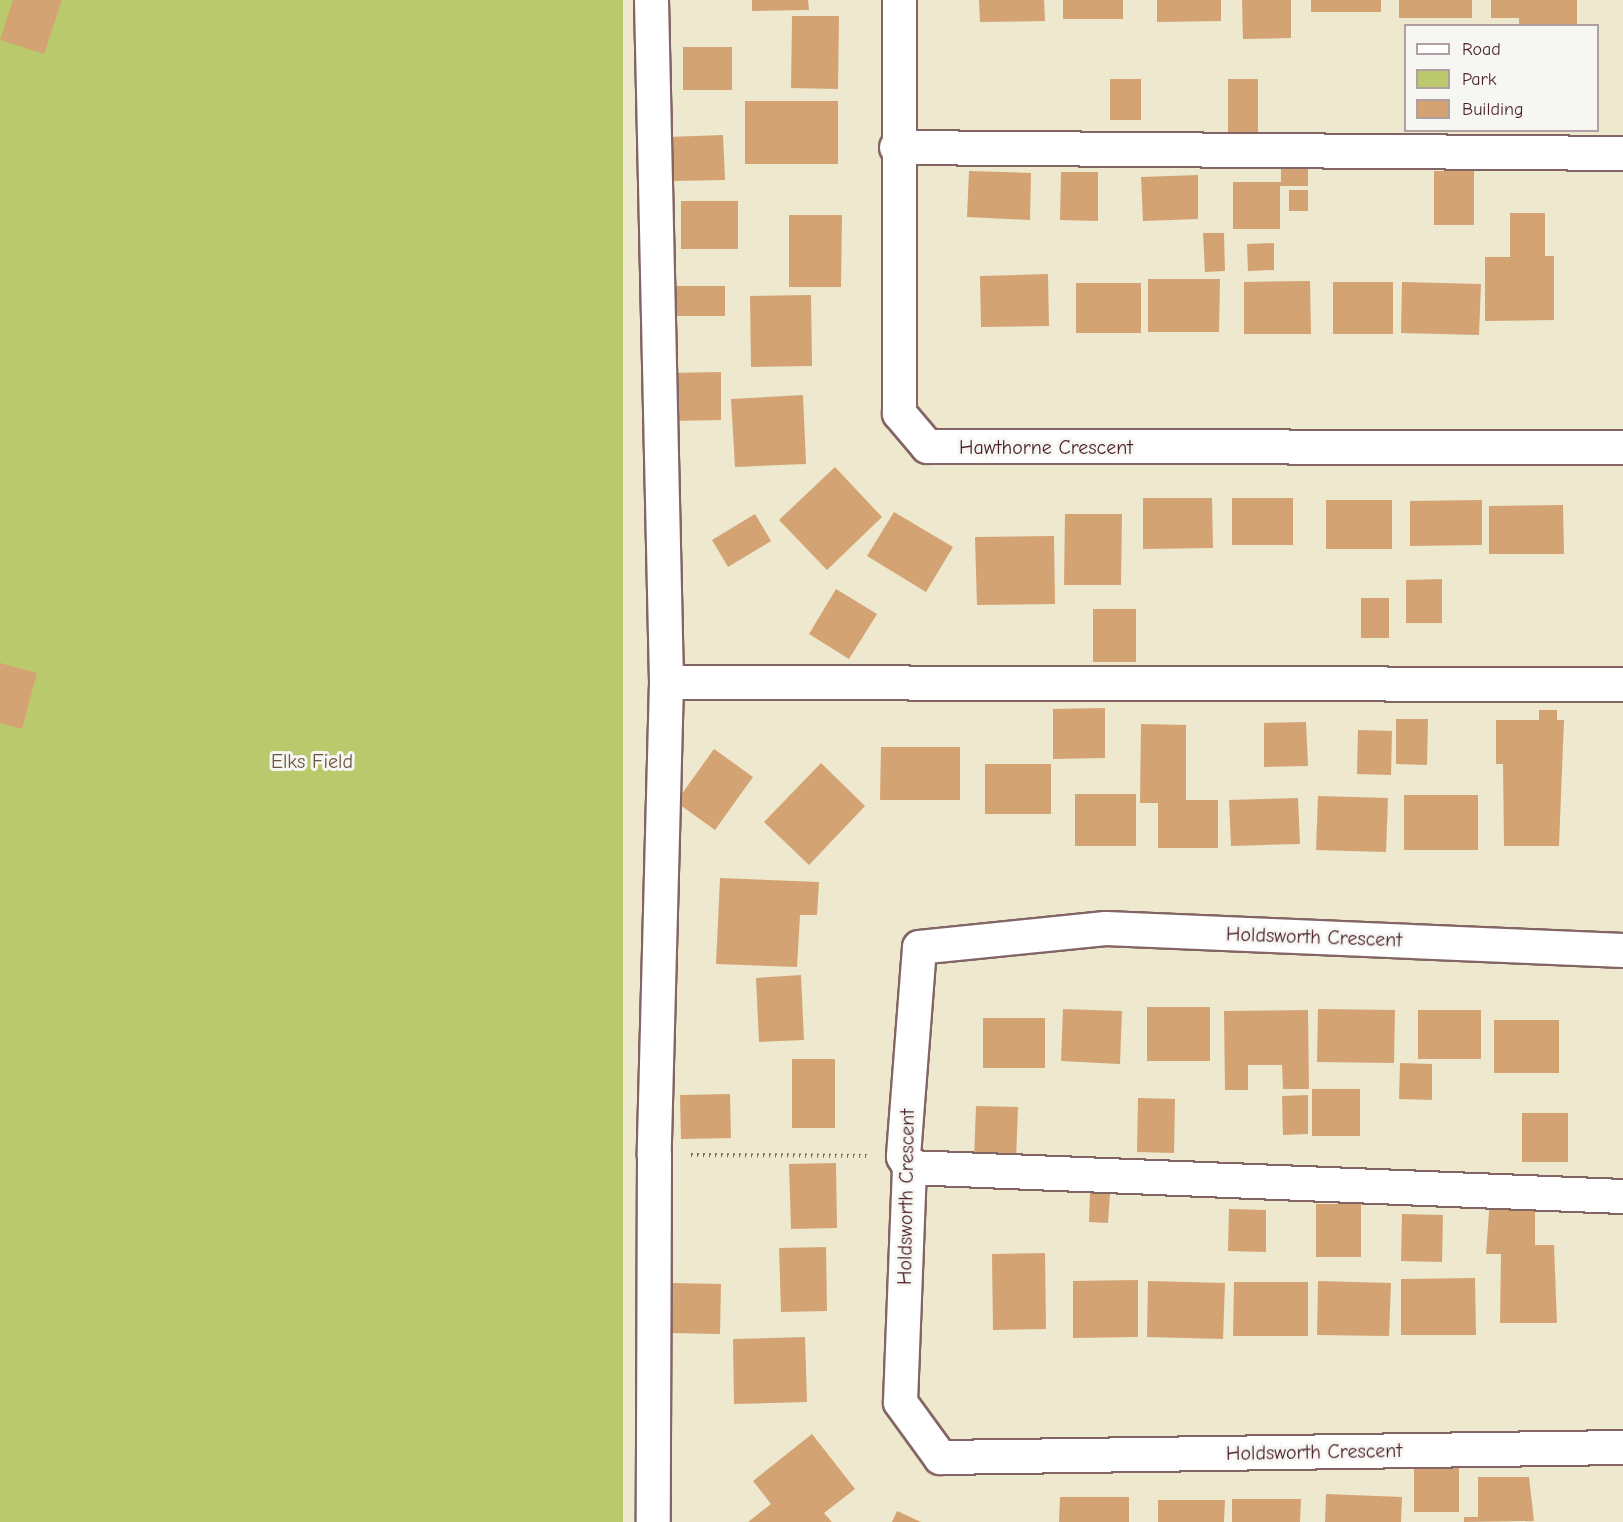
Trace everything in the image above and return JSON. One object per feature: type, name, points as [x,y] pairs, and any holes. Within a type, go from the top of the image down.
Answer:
[{"type":"street","points":[[651,0],[666,682],[654,1155],[653,1522]]},
{"type":"street","name":"Hawthorne Crescent","points":[[899,0],[896,147],[898,413],[927,447],[1623,447]]},
{"type":"street","points":[[896,147],[1623,153]]},
{"type":"street","points":[[666,682],[1623,684]]},
{"type":"street","name":"Holdsworth Crescent","points":[[1623,950],[1105,928],[919,947],[906,1161],[900,1402],[940,1458],[1623,1447]]},
{"type":"street","points":[[906,1161],[1623,1196]]},
{"type":"path","points":[[654,1155],[906,1161]]},
{"type":"green space","name":"Elks Field","points":[[0,0],[623,0],[623,1522],[0,1522]]},
{"type":"building","points":[[13,0],[62,0],[44,54],[0,40]]},
{"type":"building","points":[[752,0],[808,0],[809,10],[752,11]]},
{"type":"building","points":[[979,0],[1044,0],[1045,21],[980,22]]},
{"type":"building","points":[[1063,0],[1123,0],[1123,19],[1063,19]]},
{"type":"building","points":[[1157,0],[1221,0],[1221,21],[1157,22]]},
{"type":"building","points":[[1242,0],[1291,0],[1291,38],[1243,39]]},
{"type":"building","points":[[1311,0],[1381,0],[1381,12],[1311,12]]},
{"type":"building","points":[[1399,0],[1472,0],[1472,18],[1399,18]]},
{"type":"building","points":[[1491,0],[1577,0],[1577,24],[1519,24],[1519,18],[1491,18]]},
{"type":"building","points":[[792,16],[839,16],[838,89],[791,88]]},
{"type":"building","points":[[683,47],[732,47],[732,90],[683,90]]},
{"type":"building","points":[[1110,79],[1141,79],[1141,120],[1110,120]]},
{"type":"building","points":[[1228,79],[1258,79],[1258,133],[1228,133]]},
{"type":"building","points":[[745,101],[838,101],[838,164],[745,164]]},
{"type":"building","points":[[723,135],[725,180],[669,181],[668,137]]},
{"type":"building","points":[[1281,168],[1308,168],[1308,186],[1280,186],[1280,229],[1233,229],[1233,182],[1281,182]]},
{"type":"building","points":[[969,171],[1031,173],[1030,220],[967,217]]},
{"type":"building","points":[[1434,171],[1474,171],[1474,225],[1434,225]]},
{"type":"building","points":[[1061,172],[1098,172],[1098,221],[1060,220]]},
{"type":"building","points":[[1198,175],[1198,219],[1143,221],[1141,177]]},
{"type":"building","points":[[1289,190],[1308,190],[1308,211],[1289,211]]},
{"type":"building","points":[[681,201],[738,201],[738,249],[681,249]]},
{"type":"building","points":[[1510,213],[1545,213],[1545,256],[1554,256],[1554,320],[1485,321],[1485,257],[1510,257]]},
{"type":"building","points":[[789,215],[842,215],[841,287],[789,287]]},
{"type":"building","points":[[1203,233],[1224,233],[1225,271],[1205,272]]},
{"type":"building","points":[[1274,243],[1274,270],[1248,271],[1247,244]]},
{"type":"building","points":[[1048,274],[1049,326],[981,327],[980,276]]},
{"type":"building","points":[[1148,279],[1220,279],[1219,332],[1148,332]]},
{"type":"building","points":[[1310,281],[1311,334],[1244,334],[1244,282]]},
{"type":"building","points":[[1333,282],[1393,282],[1393,334],[1333,334]]},
{"type":"building","points":[[1402,282],[1481,284],[1479,335],[1401,333]]},
{"type":"building","points":[[1076,283],[1141,283],[1141,333],[1076,333]]},
{"type":"building","points":[[672,286],[725,286],[725,316],[672,316]]},
{"type":"building","points":[[811,295],[812,366],[751,367],[750,296]]},
{"type":"building","points":[[721,372],[721,420],[671,421],[670,373]]},
{"type":"building","points":[[803,395],[806,464],[735,467],[731,399]]},
{"type":"building","points":[[835,467],[882,517],[827,570],[779,520]]},
{"type":"building","points":[[1143,498],[1212,498],[1213,548],[1143,549]]},
{"type":"building","points":[[1232,498],[1293,498],[1293,545],[1232,545]]},
{"type":"building","points":[[1326,500],[1392,500],[1392,549],[1326,549]]},
{"type":"building","points":[[1482,500],[1482,545],[1410,546],[1410,501]]},
{"type":"building","points":[[1563,505],[1564,554],[1489,554],[1489,506]]},
{"type":"building","points":[[894,512],[953,547],[926,592],[867,556]]},
{"type":"building","points":[[755,514],[771,541],[728,567],[712,540]]},
{"type":"building","points":[[1065,514],[1122,514],[1121,585],[1064,585]]},
{"type":"building","points":[[1054,536],[1055,604],[977,605],[975,537]]},
{"type":"building","points":[[1442,579],[1442,623],[1406,623],[1406,580]]},
{"type":"building","points":[[836,589],[877,614],[849,659],[809,634]]},
{"type":"building","points":[[1361,598],[1389,598],[1389,638],[1361,638]]},
{"type":"building","points":[[1093,609],[1136,609],[1136,662],[1093,662]]},
{"type":"building","points":[[0,663],[37,673],[22,729],[0,723]]},
{"type":"building","points":[[1105,708],[1105,758],[1053,759],[1053,709]]},
{"type":"building","points":[[1539,710],[1557,710],[1557,720],[1564,720],[1559,846],[1504,846],[1503,764],[1496,764],[1496,720],[1539,720]]},
{"type":"building","points":[[1396,719],[1428,719],[1427,765],[1396,764]]},
{"type":"building","points":[[1306,722],[1308,766],[1264,767],[1264,723]]},
{"type":"building","points":[[1141,724],[1186,725],[1186,800],[1218,800],[1218,848],[1158,848],[1158,803],[1140,803]]},
{"type":"building","points":[[1358,730],[1392,731],[1391,775],[1357,774]]},
{"type":"building","points":[[881,747],[960,747],[960,800],[880,800]]},
{"type":"building","points":[[714,749],[753,777],[715,830],[676,802]]},
{"type":"building","points":[[821,763],[865,806],[809,865],[764,822]]},
{"type":"building","points":[[985,764],[1051,764],[1051,814],[985,814]]},
{"type":"building","points":[[1075,794],[1136,794],[1136,846],[1075,846]]},
{"type":"building","points":[[1404,795],[1478,795],[1478,850],[1404,850]]},
{"type":"building","points":[[1318,796],[1388,798],[1386,852],[1316,850]]},
{"type":"building","points":[[1298,798],[1300,844],[1231,846],[1229,800]]},
{"type":"building","points":[[720,878],[819,882],[817,915],[800,915],[797,967],[716,964]]},
{"type":"building","points":[[801,975],[804,1040],[759,1042],[756,978]]},
{"type":"building","points":[[1147,1007],[1210,1007],[1210,1061],[1147,1061]]},
{"type":"building","points":[[1063,1009],[1122,1011],[1120,1064],[1061,1061]]},
{"type":"building","points":[[1318,1009],[1395,1010],[1394,1063],[1317,1062]]},
{"type":"building","points":[[1308,1010],[1309,1089],[1283,1089],[1282,1065],[1248,1065],[1248,1090],[1225,1090],[1224,1011]]},
{"type":"building","points":[[1418,1010],[1481,1010],[1481,1059],[1418,1059]]},
{"type":"building","points":[[983,1018],[1045,1018],[1045,1068],[983,1068]]},
{"type":"building","points":[[1494,1020],[1559,1020],[1559,1073],[1494,1073]]},
{"type":"building","points":[[792,1059],[835,1059],[835,1128],[792,1128]]},
{"type":"building","points":[[1400,1063],[1432,1064],[1432,1100],[1399,1099]]},
{"type":"building","points":[[1312,1089],[1360,1089],[1360,1136],[1312,1136]]},
{"type":"building","points":[[730,1094],[731,1138],[681,1139],[680,1095]]},
{"type":"building","points":[[1308,1095],[1308,1134],[1283,1135],[1282,1096]]},
{"type":"building","points":[[1138,1098],[1175,1099],[1174,1153],[1137,1152]]},
{"type":"building","points":[[976,1106],[1018,1107],[1016,1161],[974,1159]]},
{"type":"building","points":[[1522,1113],[1568,1113],[1568,1162],[1522,1162]]},
{"type":"building","points":[[836,1163],[837,1228],[791,1229],[789,1164]]},
{"type":"building","points":[[1090,1192],[1110,1193],[1108,1223],[1089,1222]]},
{"type":"building","points":[[1490,1198],[1535,1199],[1535,1245],[1554,1245],[1557,1323],[1500,1323],[1501,1254],[1486,1254]]},
{"type":"building","points":[[1316,1204],[1361,1204],[1361,1257],[1316,1257]]},
{"type":"building","points":[[1229,1209],[1266,1210],[1266,1252],[1228,1251]]},
{"type":"building","points":[[1402,1214],[1443,1215],[1442,1262],[1401,1261]]},
{"type":"building","points":[[826,1247],[827,1311],[781,1312],[779,1248]]},
{"type":"building","points":[[1045,1253],[1046,1329],[993,1330],[992,1254]]},
{"type":"building","points":[[1475,1278],[1476,1335],[1401,1335],[1401,1279]]},
{"type":"building","points":[[1138,1280],[1138,1337],[1073,1338],[1073,1281]]},
{"type":"building","points":[[1148,1281],[1225,1283],[1223,1339],[1147,1337]]},
{"type":"building","points":[[1318,1281],[1391,1283],[1389,1336],[1317,1335]]},
{"type":"building","points":[[1234,1282],[1308,1282],[1308,1336],[1233,1336]]},
{"type":"building","points":[[671,1283],[721,1284],[720,1334],[671,1333]]},
{"type":"building","points":[[805,1337],[807,1402],[734,1404],[733,1339]]},
{"type":"building","points":[[812,1434],[855,1489],[824,1513],[832,1522],[748,1522],[771,1504],[753,1481]]},
{"type":"building","points":[[1414,1465],[1459,1465],[1459,1512],[1414,1512]]},
{"type":"building","points":[[1478,1477],[1529,1477],[1534,1521],[1464,1522],[1464,1517],[1478,1517]]},
{"type":"building","points":[[1326,1494],[1402,1497],[1401,1522],[1325,1522]]},
{"type":"building","points":[[1060,1497],[1129,1497],[1129,1522],[1059,1522]]},
{"type":"building","points":[[1232,1499],[1301,1499],[1300,1522],[1232,1522]]},
{"type":"building","points":[[1158,1500],[1225,1500],[1224,1522],[1158,1522]]},
{"type":"building","points":[[897,1511],[921,1522],[892,1522]]}]
